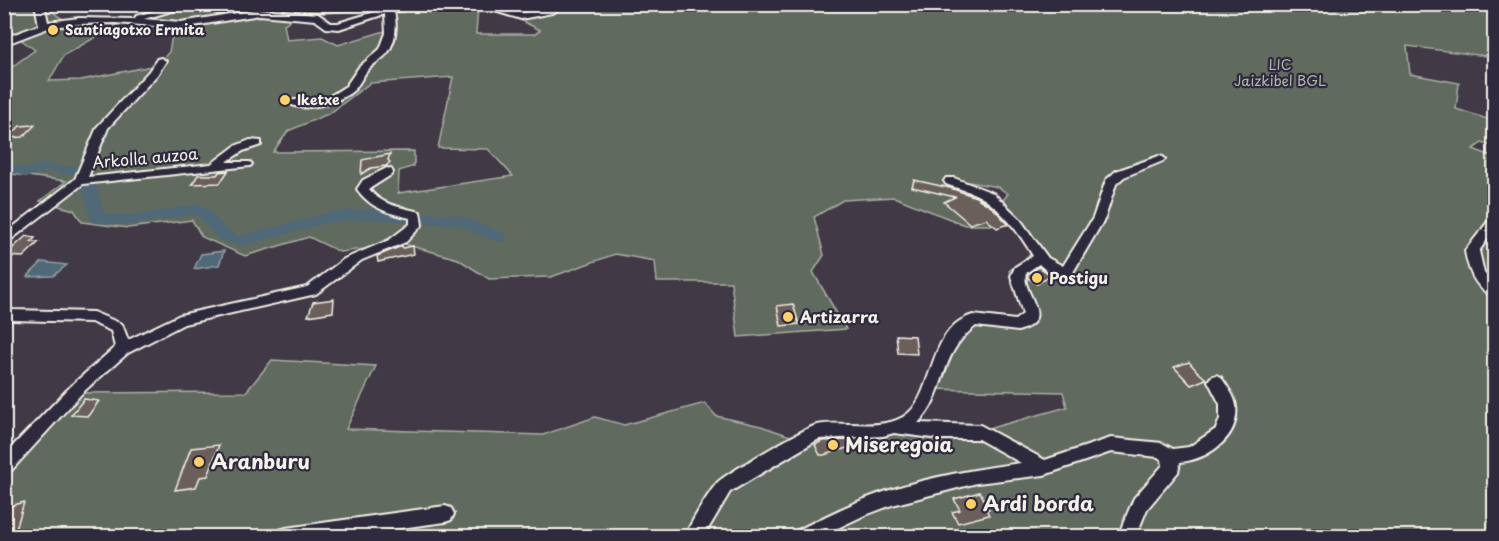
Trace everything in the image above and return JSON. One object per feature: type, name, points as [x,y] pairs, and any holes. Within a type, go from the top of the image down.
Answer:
[{"type":"street","points":[[39,4],[44,26]]},
{"type":"street","points":[[125,21],[192,4]]},
{"type":"street","points":[[318,17],[323,12],[321,4]]},
{"type":"street","points":[[4,42],[17,39],[44,26],[79,21],[182,25],[260,12],[318,17],[329,26],[339,26],[393,7],[492,7],[521,16],[549,11],[564,4]]},
{"type":"street","points":[[294,103],[317,104],[337,98],[351,88],[363,69],[382,54],[391,30],[393,7]]},
{"type":"street","name":"Arkolla auzoa","points":[[161,61],[153,73],[103,127],[86,180],[246,164]]},
{"type":"street","name":"Arkolla auzoa","points":[[214,168],[234,150],[250,143],[257,143]]},
{"type":"street","points":[[950,181],[983,192],[1029,237],[1046,264],[1058,271],[1067,271],[1094,232],[1110,183],[1120,174],[1159,159]]},
{"type":"street","points":[[4,467],[78,388],[123,349],[180,320],[311,291],[325,283],[351,260],[404,238],[416,225],[416,215],[397,212],[375,202],[367,196],[363,189],[367,183],[387,172]]},
{"type":"street","points":[[4,242],[86,180]]},
{"type":"street","points":[[1494,222],[1472,250],[1474,268],[1478,277],[1494,291]]},
{"type":"street","points":[[693,537],[724,487],[796,442],[817,432],[854,432],[892,427],[908,422],[923,408],[945,348],[962,328],[973,320],[1018,326],[1030,316],[1029,304],[1018,285],[1017,274],[1024,265],[1041,258]]},
{"type":"street","points":[[4,312],[11,315],[93,317],[117,328],[123,349]]},
{"type":"street","points":[[804,537],[857,510],[891,497],[977,476],[1044,468],[1111,445],[1162,450],[1170,456],[1192,454],[1222,433],[1228,419],[1228,404],[1216,381]]},
{"type":"street","points":[[892,427],[940,432],[980,432],[1044,468]]},
{"type":"street","points":[[1127,537],[1140,504],[1172,467],[1170,456]]},
{"type":"street","points":[[286,537],[445,514]]},
{"type":"green space","name":"LIC Jaizkibel BGL","points":[[397,4],[478,7],[476,34],[535,34],[540,30],[518,19],[543,4],[1494,5],[1494,57],[1407,46],[1410,74],[1459,83],[1456,109],[1494,121],[1494,147],[1482,143],[1473,149],[1494,157],[1494,536],[5,536],[5,465],[73,393],[246,392],[272,360],[376,366],[346,429],[543,435],[595,417],[624,425],[705,403],[716,416],[761,426],[790,436],[849,427],[973,433],[1067,407],[1063,392],[930,389],[964,326],[1023,325],[1026,304],[1009,271],[1032,253],[1014,225],[965,225],[894,197],[843,200],[814,217],[824,255],[813,272],[846,329],[738,337],[731,282],[657,282],[655,261],[615,254],[551,277],[489,279],[458,259],[404,244],[340,252],[309,237],[245,256],[202,237],[192,220],[128,228],[82,222],[74,210],[40,201],[66,181],[5,173],[5,72],[35,50],[16,36],[5,39],[5,5],[49,5],[54,13],[70,21],[121,23],[64,55],[49,81],[81,80],[157,65],[169,52],[174,25],[135,22],[144,11],[139,5]],"holes":[[[392,8],[395,28],[338,45],[322,37],[287,40],[284,24],[304,11],[324,13]],[[453,77],[438,148],[488,149],[513,176],[398,193],[399,171],[414,166],[414,151],[273,152],[288,131],[330,113],[370,83]],[[957,180],[998,187],[1008,194],[1003,200],[1006,203],[1004,208],[997,211]]]},
{"type":"water","points":[[224,251],[219,265],[194,269],[201,254]]},
{"type":"water","points":[[42,262],[67,265],[53,276],[27,277]]},
{"type":"building","points":[[35,125],[23,137],[8,138],[20,126]]},
{"type":"building","points":[[390,154],[388,160],[390,162],[386,166],[371,168],[361,174],[362,160]]},
{"type":"building","points":[[228,171],[220,183],[192,184],[198,175],[217,175],[219,172]]},
{"type":"building","points":[[914,180],[950,188],[976,197],[993,208],[1008,224],[997,228],[986,219],[970,224],[944,202],[955,197],[912,187]]},
{"type":"building","points":[[26,236],[35,238],[31,242],[39,242],[23,257],[4,256]]},
{"type":"building","points":[[402,246],[403,248],[413,246],[414,254],[378,262],[377,256]]},
{"type":"building","points":[[1039,267],[1051,275],[1037,284],[1028,278],[1028,274]]},
{"type":"building","points":[[334,299],[333,312],[308,316],[313,302]]},
{"type":"building","name":"Artizarra","points":[[793,304],[799,324],[781,326],[777,306]]},
{"type":"building","points":[[896,335],[915,336],[917,354],[898,353]]},
{"type":"building","points":[[1189,362],[1206,379],[1191,385],[1174,367]]},
{"type":"building","points":[[84,399],[99,401],[88,416],[71,415]]},
{"type":"building","name":"Miseregoia","points":[[848,440],[851,446],[824,455],[820,455],[815,445],[822,441]]},
{"type":"building","name":"Aranburu","points":[[219,445],[208,476],[200,477],[196,487],[175,490],[191,448]]},
{"type":"building","name":"Ardi borda","points":[[980,492],[989,509],[986,509],[989,515],[958,523],[952,512],[960,510],[954,499]]},
{"type":"building","points":[[24,502],[15,533],[4,535],[4,511],[9,510],[10,506]]},
{"type":"waterway","points":[[4,167],[28,173],[47,167],[63,171],[75,169],[87,179],[97,219],[139,220],[198,209],[219,232],[240,241],[331,217],[370,214],[458,220],[498,237]]},
{"type":"place","name":"Santiagotxo Ermita","points":[[53,30]]},
{"type":"place","name":"Iketxe","points":[[285,100]]},
{"type":"place","name":"Postigu","points":[[1037,278]]},
{"type":"place","name":"Artizarra","points":[[788,317]]},
{"type":"place","name":"Miseregoia","points":[[833,445]]},
{"type":"place","name":"Aranburu","points":[[199,462]]},
{"type":"place","name":"Ardi borda","points":[[971,504]]}]
